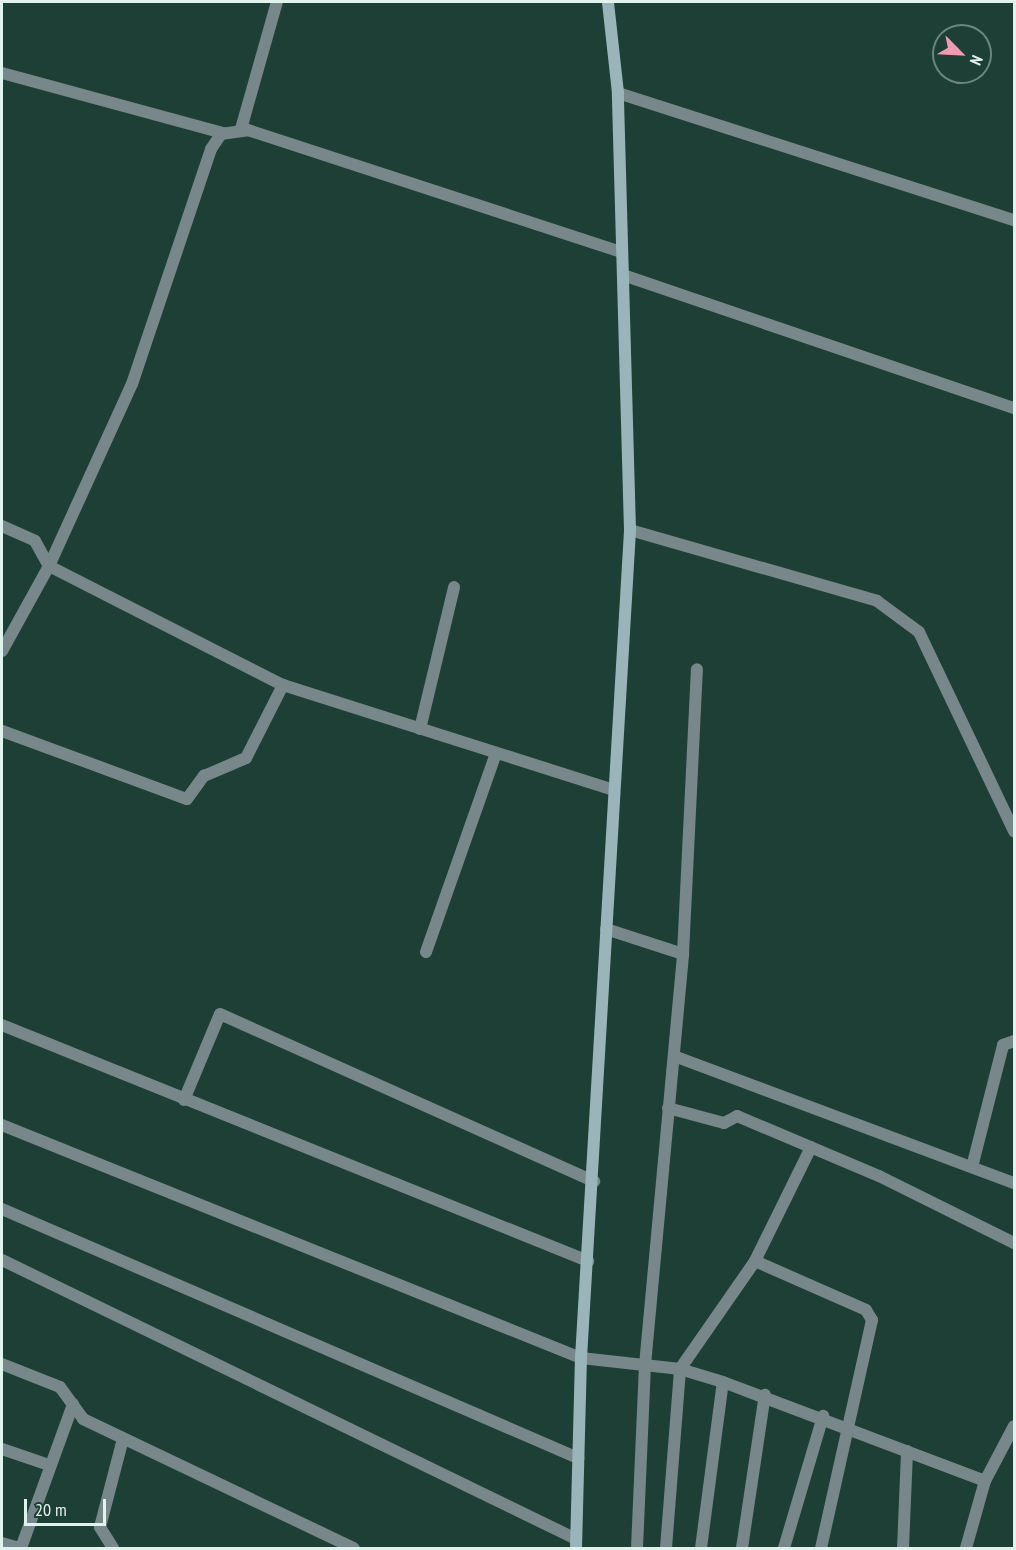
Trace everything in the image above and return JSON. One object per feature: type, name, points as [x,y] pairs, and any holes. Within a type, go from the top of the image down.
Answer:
[{"type":"main road","points":[[576,1544],[581,1358],[594,1181],[606,929],[630,530],[618,93],[608,2]]},
{"type":"street","points":[[241,129],[277,2]]},
{"type":"street","points":[[2,73],[223,133],[241,129],[622,252]]},
{"type":"street","points":[[618,93],[1014,220]]},
{"type":"street","points":[[2,651],[49,566],[132,384],[211,149],[223,133]]},
{"type":"street","points":[[623,275],[1014,408]]},
{"type":"street","points":[[2,526],[35,541],[49,566],[283,685],[614,790]]},
{"type":"street","points":[[630,530],[877,601],[919,632],[1014,831]]},
{"type":"street","points":[[420,729],[454,587]]},
{"type":"street","points":[[637,1548],[645,1365],[683,954],[697,669]]},
{"type":"street","points":[[2,731],[187,799],[204,776],[246,758],[283,685]]},
{"type":"street","points":[[426,952],[496,753]]},
{"type":"street","points":[[606,929],[683,954]]},
{"type":"street","points":[[184,1100],[220,1014],[594,1181]]},
{"type":"street","points":[[2,1025],[588,1261]]},
{"type":"street","points":[[972,1167],[1003,1045],[1014,1041]]},
{"type":"street","points":[[674,1056],[1014,1183]]},
{"type":"street","points":[[668,1108],[724,1123],[737,1116],[811,1147],[1014,1243]]},
{"type":"street","points":[[2,1125],[581,1358],[680,1369],[723,1382],[823,1416],[985,1481]]},
{"type":"street","points":[[666,1548],[680,1369],[755,1261],[811,1147]]},
{"type":"street","points":[[2,1209],[578,1458]]},
{"type":"street","points":[[2,1260],[576,1544]]},
{"type":"street","points":[[755,1261],[866,1310],[872,1320],[851,1427],[820,1548]]},
{"type":"street","points":[[2,1364],[60,1387],[83,1419],[354,1548]]},
{"type":"street","points":[[701,1548],[723,1382]]},
{"type":"street","points":[[742,1548],[765,1395]]},
{"type":"street","points":[[2,1543],[21,1548],[49,1465],[73,1404]]},
{"type":"street","points":[[784,1548],[823,1416]]},
{"type":"street","points":[[966,1548],[985,1481],[1014,1426]]},
{"type":"street","points":[[113,1548],[100,1527],[123,1439]]},
{"type":"street","points":[[2,1449],[49,1465]]},
{"type":"street","points":[[903,1548],[907,1451]]}]
